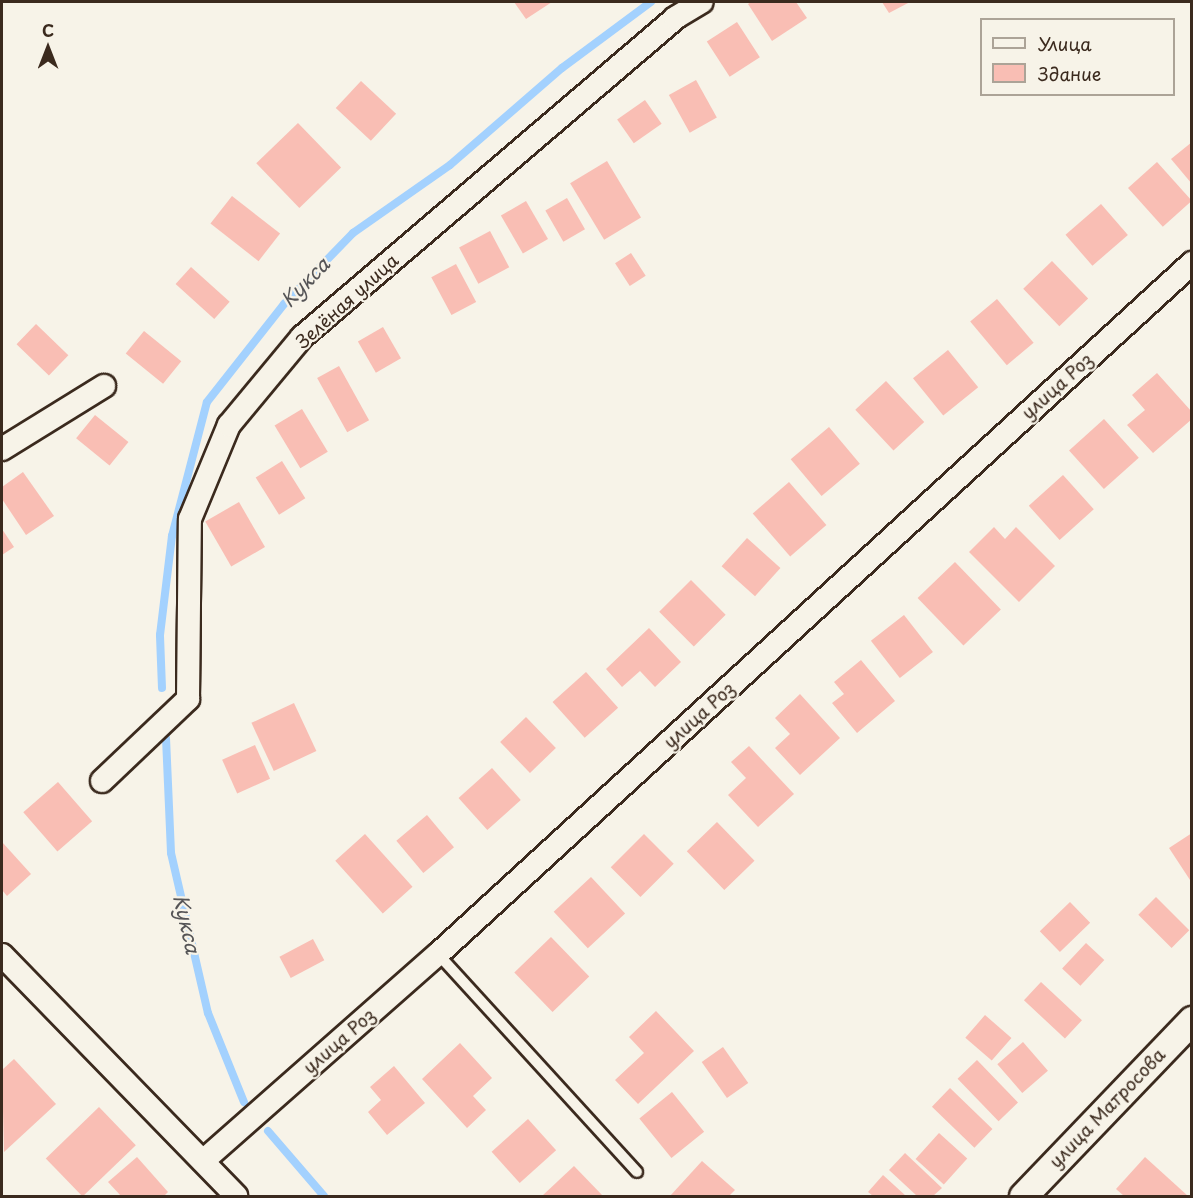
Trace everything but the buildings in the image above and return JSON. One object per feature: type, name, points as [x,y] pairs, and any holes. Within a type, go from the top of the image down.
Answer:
[{"type":"street","name":"Зелёная улица","points":[[102,781],[188,699],[190,519],[230,425],[302,337],[675,18],[702,2]]},
{"type":"street","name":"улица Роз","points":[[202,1161],[438,954],[1191,263]]},
{"type":"street","points":[[2,449],[104,386]]},
{"type":"street","points":[[2,955],[236,1197]]},
{"type":"street","name":"улица Матросова","points":[[1023,1197],[1191,1020]]},
{"type":"lane","points":[[438,954],[637,1172]]},
{"type":"waterway","name":"Кукса","points":[[162,688],[160,635],[172,536],[207,402],[284,304],[353,233],[450,165],[562,68],[651,2]]},
{"type":"waterway","name":"Кукса","points":[[166,738],[171,853],[208,1013],[244,1102]]},
{"type":"waterway","name":"Кукса","points":[[268,1131],[324,1196]]}]
